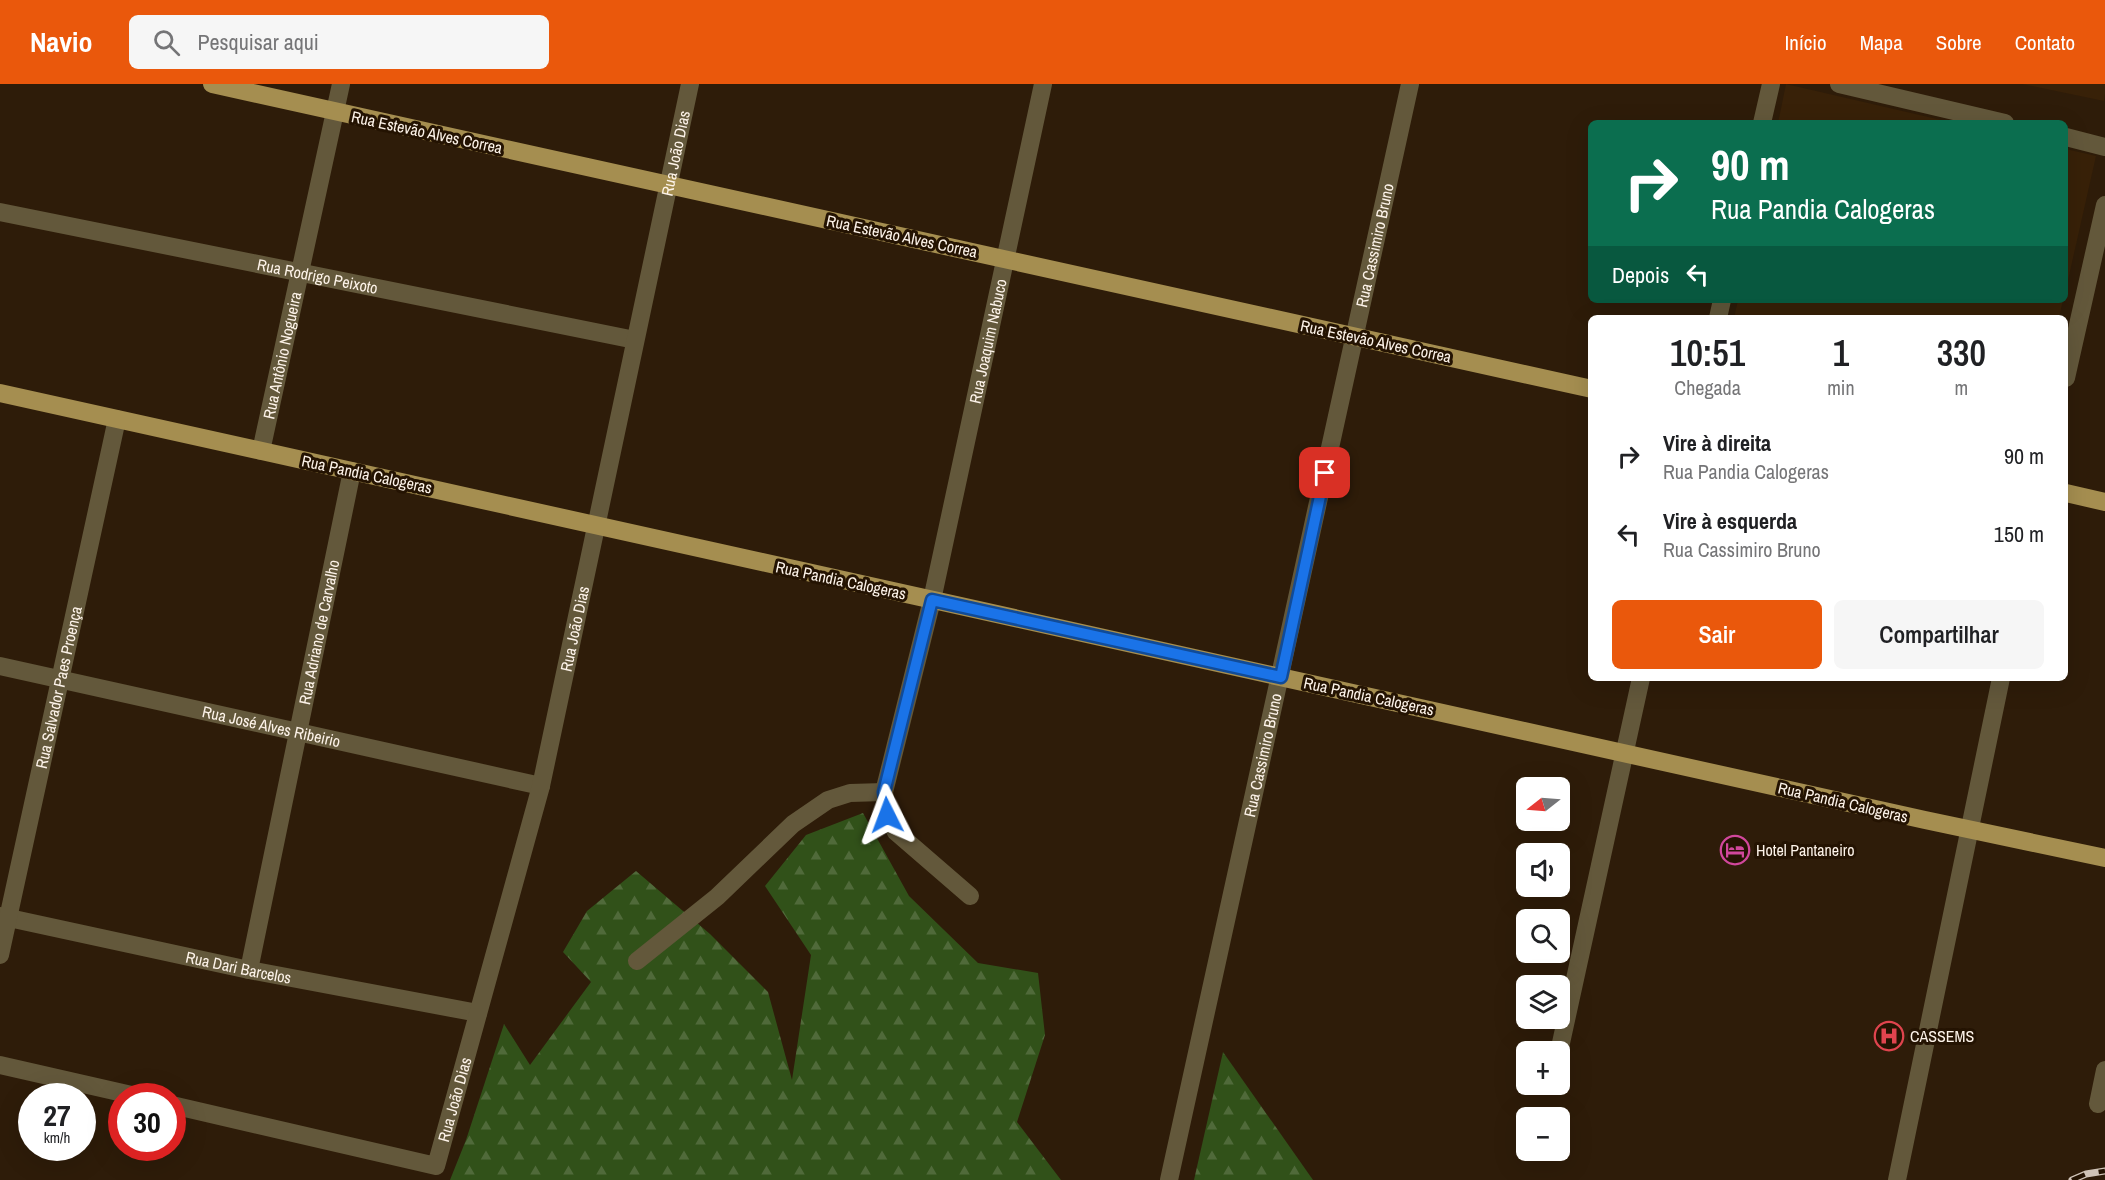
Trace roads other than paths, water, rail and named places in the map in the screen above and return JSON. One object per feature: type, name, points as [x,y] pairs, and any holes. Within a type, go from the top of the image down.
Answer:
[{"type":"main road","name":"Rua Estevão Alves Correa","points":[[212,84],[1588,388]]},
{"type":"main road","name":"Rua Pandia Calogeras","points":[[0,393],[2105,858]]},
{"type":"main road","points":[[2068,493],[2105,502]]},
{"type":"street","name":"Rua Antônio Nogueira","points":[[261,451],[341,84]]},
{"type":"street","name":"Rua João Dias","points":[[186,1108],[436,1166],[541,786],[690,84]]},
{"type":"street","name":"Rua Joaquim Nabuco","points":[[884,792],[932,600],[1043,84]]},
{"type":"street","name":"Rua Cassimiro Bruno","points":[[1169,1180],[1410,84]]},
{"type":"street","points":[[1763,120],[1771,84]]},
{"type":"street","points":[[1839,84],[1992,120]]},
{"type":"street","points":[[2068,138],[2105,147]]},
{"type":"street","points":[[2068,369],[2105,206]]},
{"type":"street","name":"Rua Rodrigo Peixoto","points":[[0,212],[635,340]]},
{"type":"street","name":"Rua Salvador Paes Proença","points":[[0,954],[4,917],[61,679],[117,419]]},
{"type":"street","name":"Rua Adriano de Carvalho","points":[[249,970],[300,732],[352,471]]},
{"type":"street","name":"Rua José Alves Ribeirio","points":[[0,666],[541,786]]},
{"type":"street","points":[[1561,1041],[1640,681]]},
{"type":"street","points":[[1897,1180],[2000,681]]},
{"type":"street","points":[[637,961],[717,897],[793,824],[828,800],[850,793],[884,792],[887,815],[896,832],[970,896]]},
{"type":"street","name":"Rua Dari Barcelos","points":[[4,917],[249,970],[478,1013]]},
{"type":"street","points":[[0,1065],[108,1090]]},
{"type":"street","points":[[2098,1104],[2105,1070]]},
{"type":"railway","points":[[2072,1180],[2086,1174],[2105,1171]]},
{"type":"place","name":"Hotel Pantaneiro","points":[[1735,850]]},
{"type":"place","name":"CASSEMS","points":[[1889,1036]]}]
